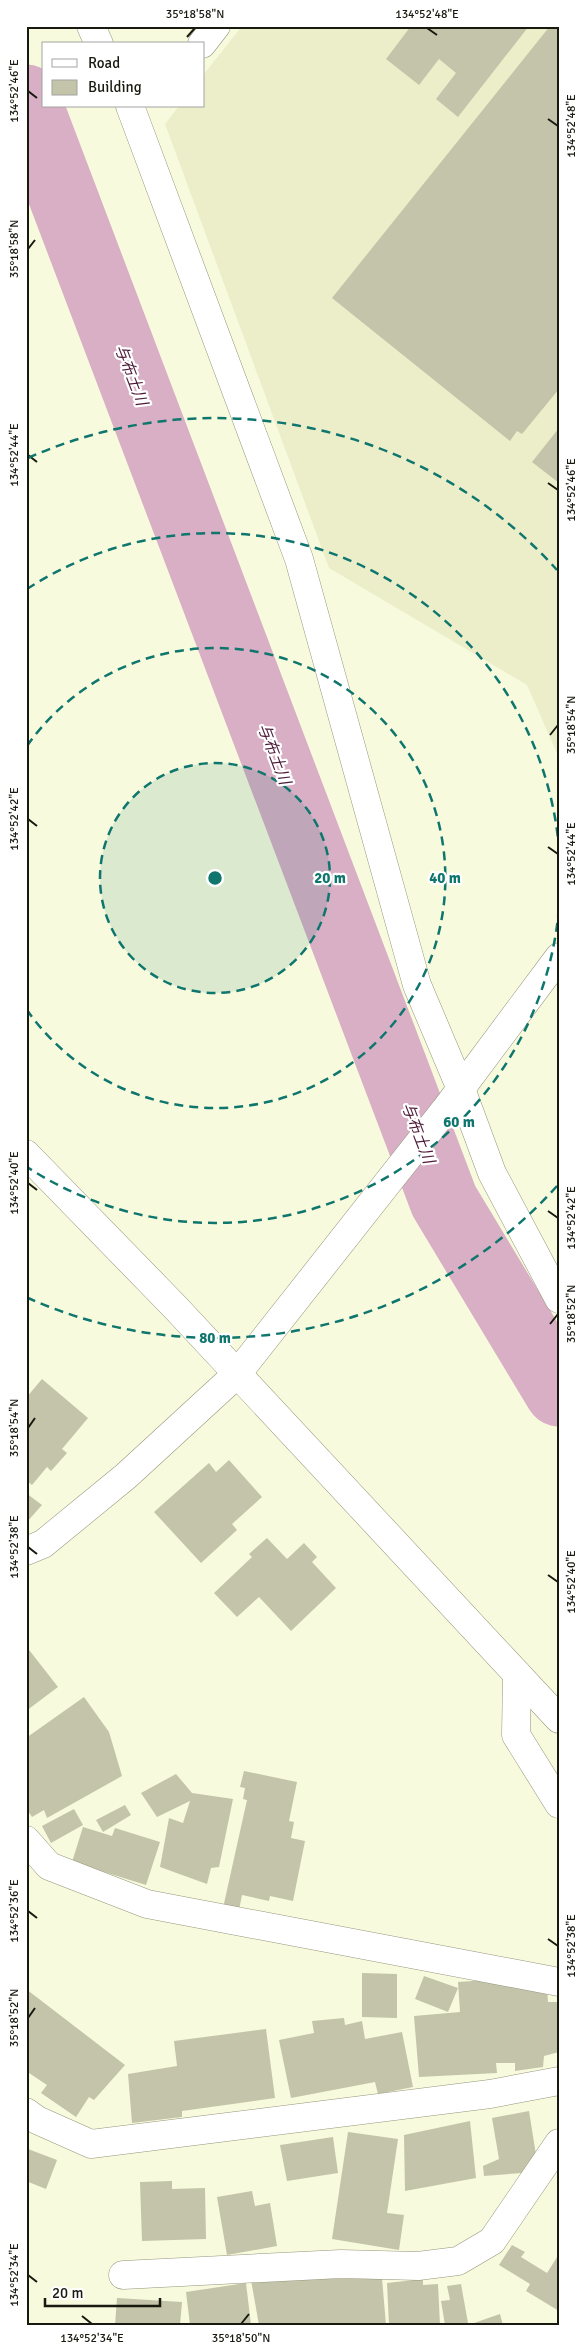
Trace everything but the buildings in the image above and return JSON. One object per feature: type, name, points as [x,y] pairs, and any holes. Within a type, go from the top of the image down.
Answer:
[{"type":"street","points":[[91,26],[98,42]]},
{"type":"street","points":[[204,42],[216,26]]},
{"type":"street","points":[[139,112],[299,559],[417,985],[453,1099],[559,1299]]},
{"type":"street","points":[[26,1551],[43,1544],[126,1476],[237,1374],[453,1099],[559,957]]},
{"type":"street","points":[[26,1154],[237,1374],[559,1719]]},
{"type":"street","points":[[518,1674],[516,1735],[559,1804]]},
{"type":"street","points":[[26,1840],[49,1866],[147,1904],[559,1982]]},
{"type":"street","points":[[26,2112],[37,2120],[92,2144],[490,2094],[559,2081]]},
{"type":"street","points":[[123,2276],[341,2264],[418,2266],[458,2261],[492,2240],[559,2143]]},
{"type":"shaded area","points":[[242,26],[559,26],[559,758],[527,685],[329,568],[165,124],[177,108],[205,108],[205,73]]},
{"type":"waterway","name":"与布土川","points":[[26,99],[444,1201],[559,1392]]}]
